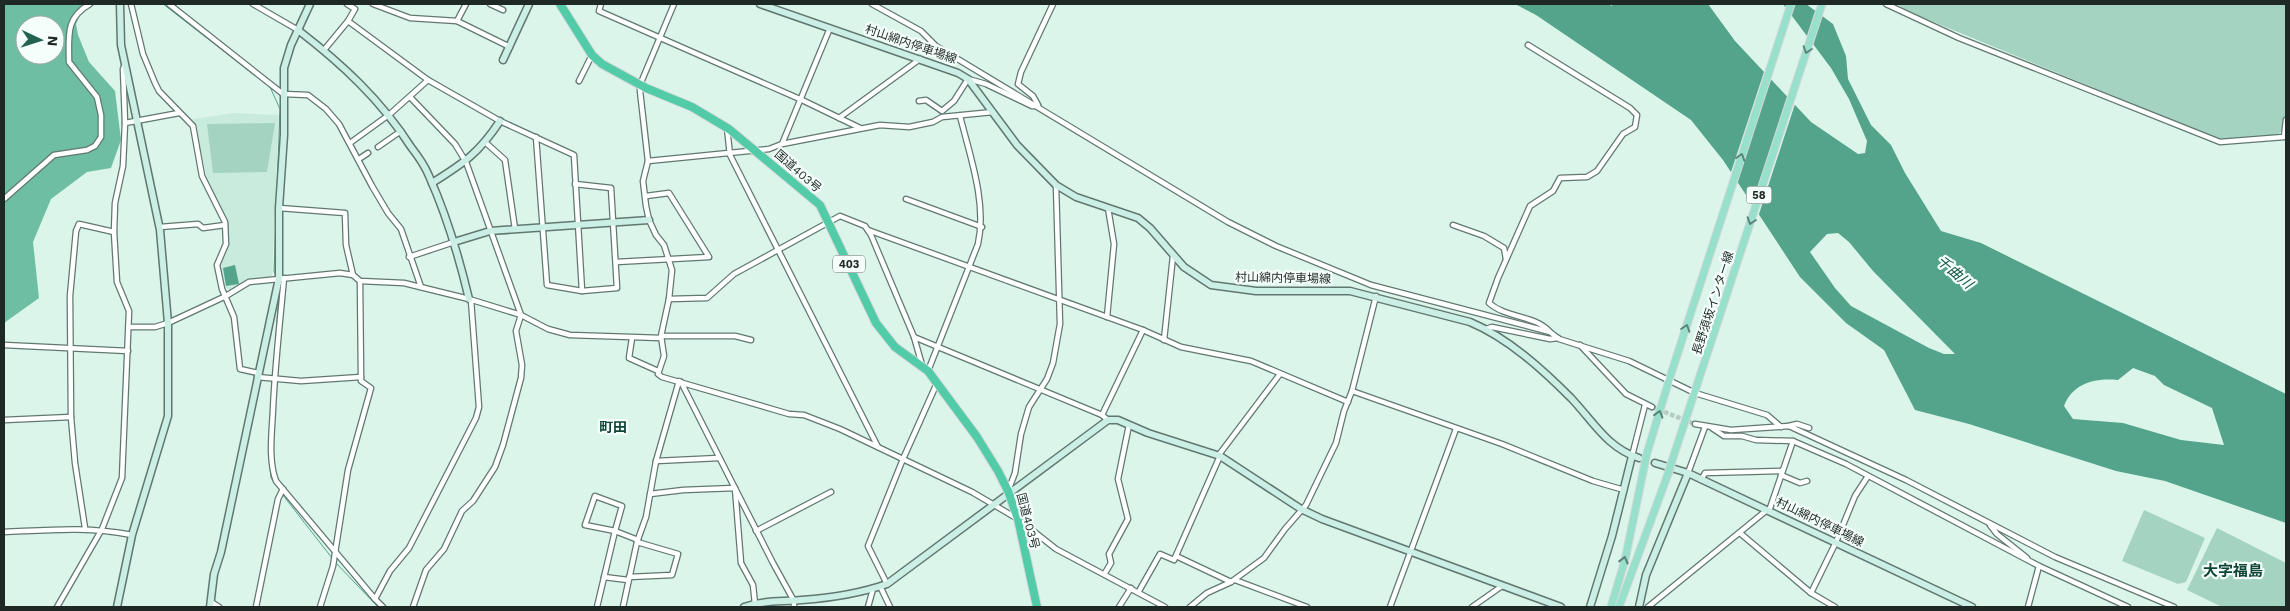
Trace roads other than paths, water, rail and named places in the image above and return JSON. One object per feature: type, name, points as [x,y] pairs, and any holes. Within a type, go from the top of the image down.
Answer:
[{"type":"highway","name":"国道403号","points":[[560,4],[592,55],[602,64],[640,85],[692,107],[727,128],[756,150],[820,205],[830,222],[876,323],[895,347],[925,368],[937,383],[976,437],[1008,492],[1018,519],[1037,607]]},
{"type":"main road","name":"長野須坂インター線","points":[[1611,607],[1625,560],[1647,453],[1791,4]]},
{"type":"main road","name":"長野須坂インター線","points":[[1619,607],[1668,474],[1822,4]]},
{"type":"street","points":[[4,199],[54,155],[87,150],[95,146],[101,137],[101,115],[97,97],[69,62],[72,20],[78,12],[90,4]]},
{"type":"street","points":[[118,607],[132,534],[168,416],[168,323],[160,227],[121,45],[120,4]]},
{"type":"street","points":[[131,4],[143,54],[159,92],[193,126],[202,176],[225,225],[226,244],[218,265],[222,289],[234,317],[240,369],[257,375],[301,381],[361,377]]},
{"type":"street","points":[[169,4],[283,94],[308,95],[316,100],[339,124],[388,213],[401,229],[409,257],[421,287]]},
{"type":"street","points":[[253,4],[298,30],[324,50],[348,70],[390,114],[432,183],[454,242],[470,300],[479,407],[476,418],[409,548],[390,571],[375,599]]},
{"type":"street","points":[[310,4],[284,68],[284,135],[279,208],[281,278],[274,378],[273,472],[283,489],[383,607]]},
{"type":"street","points":[[324,50],[348,21],[355,8],[347,4]]},
{"type":"street","points":[[373,4],[410,18],[458,21],[510,47]]},
{"type":"street","points":[[458,21],[466,4]]},
{"type":"street","points":[[490,4],[503,10]]},
{"type":"street","points":[[503,60],[529,4]]},
{"type":"street","points":[[601,4],[599,10],[802,100],[861,129]]},
{"type":"street","points":[[658,371],[664,356],[661,337],[669,299],[672,270],[670,259],[649,220],[643,181],[648,161],[640,85],[674,4]]},
{"type":"street","name":"村山綿内停車場線","points":[[760,4],[920,59],[958,73],[968,79],[995,112],[1017,144],[1040,171],[1056,185],[1076,197],[1138,218],[1150,228],[1173,256],[1211,286],[1256,291],[1350,291],[1376,296],[1470,322],[1486,329],[1521,353],[1571,399],[1609,442],[1636,457]]},
{"type":"street","points":[[872,4],[921,31],[936,46],[1039,106],[1228,222],[1292,254],[1371,285],[1550,332]]},
{"type":"street","points":[[1039,106],[1033,96],[1018,84],[1021,72],[1053,4]]},
{"type":"street","points":[[1886,4],[1958,38],[2220,142],[2284,136],[2286,120]]},
{"type":"street","points":[[348,21],[428,80],[500,121],[574,155],[582,291]]},
{"type":"street","points":[[782,144],[802,100],[830,28]]},
{"type":"street","points":[[1528,45],[1630,108],[1637,115],[1635,127],[1623,134],[1597,172],[1587,177],[1560,178],[1552,191],[1530,206],[1489,303],[1496,309],[1543,324],[1558,338],[1629,361],[1696,390],[1767,415],[1781,426]]},
{"type":"street","points":[[579,81],[592,55]]},
{"type":"street","points":[[839,118],[920,59]]},
{"type":"street","points":[[57,607],[102,529],[122,478],[129,311],[117,282],[114,232],[115,203],[122,166],[125,123],[122,69],[125,64]]},
{"type":"street","points":[[919,102],[926,100],[942,111],[954,101],[968,79],[986,84],[1032,106],[1039,106]]},
{"type":"street","points":[[350,143],[390,114],[428,80]]},
{"type":"street","points":[[410,97],[455,144],[466,162],[520,315],[516,331],[522,365],[521,378],[503,445],[494,467],[473,501],[462,511],[444,548],[426,570],[413,607]]},
{"type":"street","points":[[125,123],[179,112]]},
{"type":"street","points":[[648,161],[730,155],[769,149],[782,144],[880,125],[909,127],[934,122],[942,117],[995,112]]},
{"type":"street","points":[[925,368],[937,348],[978,244],[982,227],[974,173],[960,116]]},
{"type":"street","points":[[432,183],[466,162],[485,142],[500,121]]},
{"type":"street","points":[[727,128],[730,155],[878,447]]},
{"type":"street","points":[[378,146],[401,131]]},
{"type":"street","points":[[536,137],[547,285],[582,291],[617,288],[611,188],[575,184]]},
{"type":"street","points":[[485,142],[505,160],[515,229]]},
{"type":"street","points":[[359,160],[368,153]]},
{"type":"street","points":[[1008,492],[1015,473],[1024,425],[1033,399],[1041,388],[1053,363],[1060,324],[1056,185]]},
{"type":"street","points":[[616,262],[710,257],[669,193],[646,196]]},
{"type":"street","points":[[906,199],[982,227]]},
{"type":"street","points":[[279,208],[345,213],[346,245],[353,275]]},
{"type":"street","points":[[1107,317],[1114,244],[1108,208]]},
{"type":"street","points":[[669,299],[707,298],[721,287],[726,279],[840,216],[865,226],[868,230],[914,337],[925,368]]},
{"type":"street","points":[[409,257],[490,232],[649,220]]},
{"type":"street","points":[[85,528],[75,463],[72,417],[70,296],[77,226],[79,224],[114,232]]},
{"type":"street","points":[[160,227],[198,224],[203,228],[225,225]]},
{"type":"street","points":[[1453,225],[1484,236],[1504,248],[1505,262]]},
{"type":"street","points":[[868,230],[968,268],[1143,330],[1181,347],[1241,358],[1348,402]]},
{"type":"street","points":[[1164,340],[1173,256]]},
{"type":"street","points":[[129,327],[155,327],[168,323],[226,296],[250,282],[340,272],[353,275],[360,281],[404,283],[470,300],[520,315],[558,333],[632,338],[735,336],[751,340]]},
{"type":"street","points":[[219,607],[211,605],[214,574],[221,552],[257,375],[281,278]]},
{"type":"street","points":[[320,607],[336,552],[348,470],[371,388],[361,381],[360,281]]},
{"type":"street","points":[[1190,607],[1207,593],[1233,581],[1264,558],[1285,529],[1303,510],[1330,458],[1352,391],[1376,296]]},
{"type":"street","points":[[1486,329],[1492,327],[1550,340],[1558,338]]},
{"type":"street","points":[[744,607],[782,600],[794,604],[876,588],[887,584],[1105,417],[1143,330]]},
{"type":"street","points":[[914,337],[937,348],[1041,388],[1105,417],[1219,456],[1303,510],[1561,607]]},
{"type":"street","points":[[632,338],[629,358],[658,371],[662,377],[789,414],[804,415],[903,458],[992,504],[1018,519],[1056,549],[1105,573],[1165,607]]},
{"type":"street","points":[[4,345],[128,351]]},
{"type":"street","points":[[1580,346],[1626,394],[1652,407]]},
{"type":"street","points":[[1139,592],[1160,554],[1174,560],[1219,456],[1280,374]]},
{"type":"street","points":[[680,382],[794,604]]},
{"type":"street","points":[[623,607],[656,461],[680,382]]},
{"type":"street","points":[[887,584],[868,546],[903,458],[937,383]]},
{"type":"street","points":[[1352,391],[1502,444],[1593,481],[1624,490]]},
{"type":"street","points":[[1590,607],[1624,490],[1636,457],[1645,405]]},
{"type":"street","points":[[4,420],[72,417]]},
{"type":"street","points":[[1696,424],[1731,430],[1797,424],[1809,428]]},
{"type":"street","points":[[1105,573],[1111,563],[1109,554],[1128,519],[1118,479],[1129,425]]},
{"type":"street","points":[[1789,426],[1890,472],[2055,557],[2174,607]]},
{"type":"street","points":[[1639,607],[1649,566],[1705,427]]},
{"type":"street","points":[[1712,428],[1724,436],[1742,436],[1756,440],[1793,441],[1868,476],[2039,566],[2128,607]]},
{"type":"street","points":[[1390,607],[1456,429]]},
{"type":"street","points":[[1648,607],[1768,510],[1793,441]]},
{"type":"street","points":[[656,461],[719,458]]},
{"type":"street","name":"村山綿内停車場線","points":[[1656,463],[1688,473],[1972,607]]},
{"type":"street","points":[[1701,480],[1706,473],[1782,473],[1800,483],[1807,481]]},
{"type":"street","points":[[1811,593],[1836,542],[1855,496],[1868,476]]},
{"type":"street","points":[[650,494],[683,490],[735,488]]},
{"type":"street","points":[[735,488],[741,563],[753,586],[755,604]]},
{"type":"street","points":[[256,607],[278,499],[283,489]]},
{"type":"street","points":[[756,531],[831,492]]},
{"type":"street","points":[[597,607],[604,577],[615,531],[622,506],[595,496],[585,525],[615,531],[638,541],[678,554],[672,575],[629,579],[604,577]]},
{"type":"street","points":[[1987,522],[1997,534],[2032,562]]},
{"type":"street","points":[[4,532],[85,528],[132,534]]},
{"type":"street","points":[[1740,533],[1811,593],[1835,607]]},
{"type":"street","points":[[1176,556],[1233,581],[1307,607]]},
{"type":"street","points":[[2028,607],[2039,566]]},
{"type":"street","points":[[1472,607],[1502,586]]},
{"type":"street","points":[[868,607],[876,588]]},
{"type":"street","points":[[876,588],[890,607]]},
{"type":"street","points":[[1119,607],[1131,588]]},
{"type":"water","name":"千曲川","points":[[1515,4],[1608,4],[1612,6],[1612,4],[1708,4],[1735,41],[1811,122],[1858,154],[1865,153],[1867,141],[1849,99],[1831,68],[1783,4],[1806,4],[1833,24],[1846,56],[1848,79],[1871,125],[1891,145],[1905,173],[1941,231],[1981,243],[2286,394],[2286,523],[2165,481],[2116,471],[1969,424],[1915,410],[1884,350],[1846,323],[1800,277],[1723,160],[1691,120],[1536,15]],"holes":[[[1838,233],[1849,242],[1873,271],[1955,354],[1944,354],[1929,348],[1851,306],[1835,288],[1810,252],[1827,234]],[[2133,368],[2155,376],[2164,385],[2212,408],[2224,445],[2181,440],[2123,423],[2073,419],[2064,406],[2068,398],[2079,387],[2093,381],[2118,380]]]},
{"type":"water","points":[[235,265],[239,284],[226,286],[223,268]]},
{"type":"waterway","points":[[163,4],[270,87],[280,109],[274,272],[276,275]]},
{"type":"waterway","points":[[276,336],[279,290]]},
{"type":"waterway","points":[[270,431],[272,380]]},
{"type":"waterway","points":[[270,467],[271,478],[280,490]]},
{"type":"waterway","points":[[282,494],[332,558]]},
{"type":"waterway","points":[[336,563],[378,607]]},
{"type":"tunnel","points":[[1652,407],[1695,424]]},
{"type":"district","name":"町田","points":[[613,427]]},
{"type":"district","name":"大字福島","points":[[2233,571]]}]
